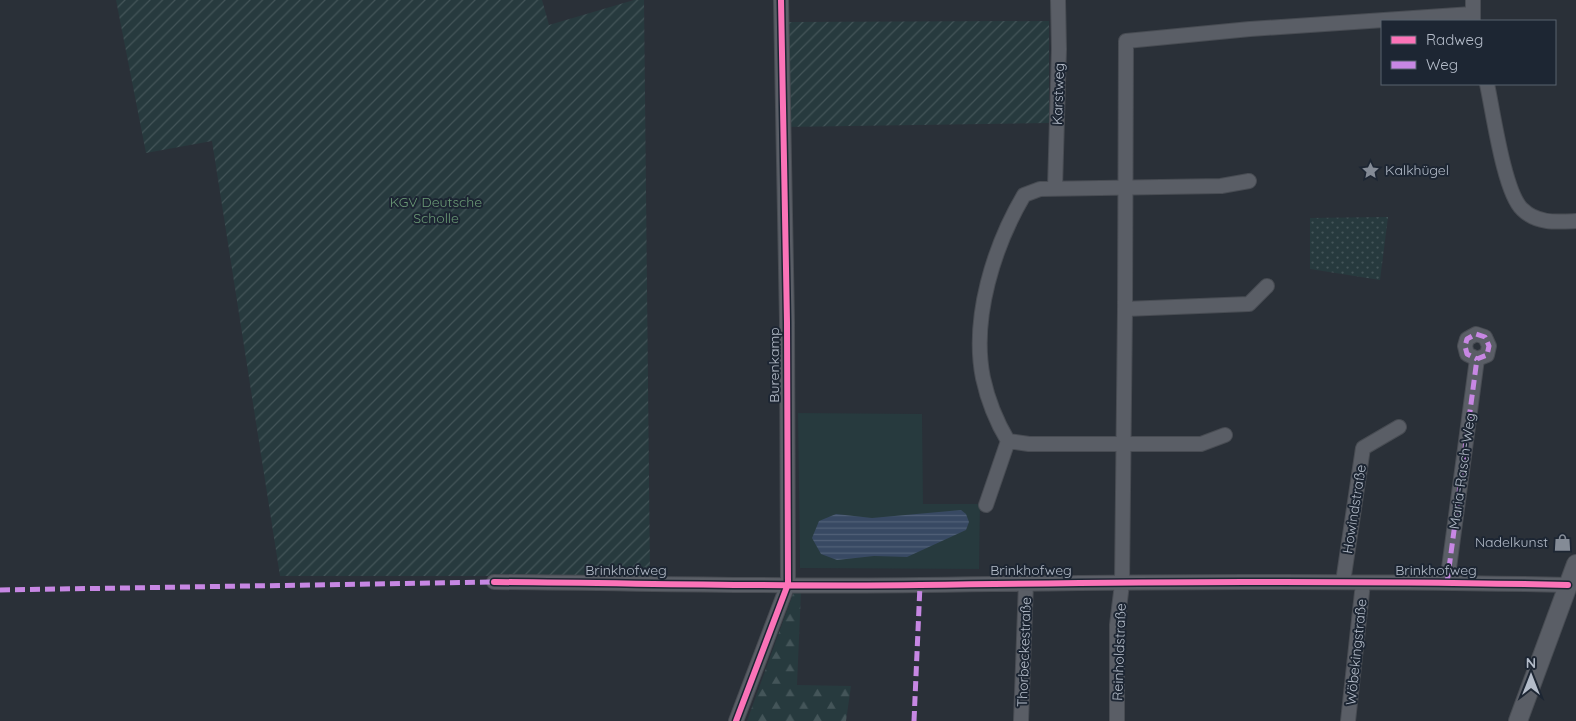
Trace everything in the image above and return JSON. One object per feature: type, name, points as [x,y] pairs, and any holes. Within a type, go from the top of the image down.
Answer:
[{"type":"street","name":"Burenkamp","points":[[736,721],[788,584],[787,322],[781,0]]},
{"type":"street","name":"Karstweg","points":[[1056,188],[1059,49],[1058,0]]},
{"type":"street","name":"Reinholdstraße","points":[[1117,721],[1117,626],[1122,584],[1124,444],[1126,41],[1473,12]]},
{"type":"street","points":[[1487,85],[1509,184],[1521,209],[1533,217],[1552,223],[1576,221]]},
{"type":"street","points":[[986,505],[1008,441],[994,417],[983,378],[980,355],[983,311],[994,266],[1013,214],[1024,195],[1040,189],[1056,188],[1221,186],[1249,181]]},
{"type":"street","points":[[1125,308],[1249,304],[1267,286]]},
{"type":"street","name":"Maria-Rasch-Weg","points":[[1447,583],[1477,359]]},
{"type":"street","name":"Howindstraße","points":[[1343,582],[1363,448],[1399,427]]},
{"type":"street","points":[[1008,441],[1029,444],[1201,444],[1225,435]]},
{"type":"street","points":[[1518,721],[1576,564]]},
{"type":"street","name":"Brinkhofweg","points":[[494,582],[788,584],[1343,582],[1568,585]]},
{"type":"street","name":"Thorbeckestraße","points":[[1021,721],[1026,583]]},
{"type":"street","name":"Wöbekingstraße","points":[[1348,721],[1364,583]]},
{"type":"green space","name":"KGV Deutsche Scholle","points":[[116,0],[542,0],[549,25],[634,0],[644,0],[650,576],[280,576],[212,141],[146,153]]},
{"type":"green space","points":[[781,0],[788,0],[789,22],[1049,21],[1049,123],[783,127]]},
{"type":"green space","points":[[1388,217],[1380,280],[1310,269],[1310,218]]},
{"type":"green space","points":[[798,413],[922,414],[923,504],[980,504],[979,569],[800,568]]},
{"type":"green space","points":[[794,591],[801,591],[797,685],[851,686],[846,721],[747,721]]},
{"type":"water","points":[[961,510],[966,514],[969,522],[966,530],[907,557],[874,556],[837,560],[821,554],[812,538],[819,521],[836,514],[872,518]]},
{"type":"marked path","points":[[1447,583],[1477,359],[1487,355],[1489,346],[1485,337],[1476,334],[1467,339],[1465,346],[1467,354],[1477,359]]},
{"type":"marked path","points":[[0,590],[494,582]]},
{"type":"marked path","points":[[914,721],[920,585]]},
{"type":"cycle path","points":[[736,721],[788,584],[787,322],[781,0]]},
{"type":"cycle path","points":[[494,582],[814,586],[1244,582],[1568,585]]},
{"type":"place","name":"Kalkhügel","points":[[1371,170]]},
{"type":"place","name":"Nadelkunst","points":[[1562,542]]}]
